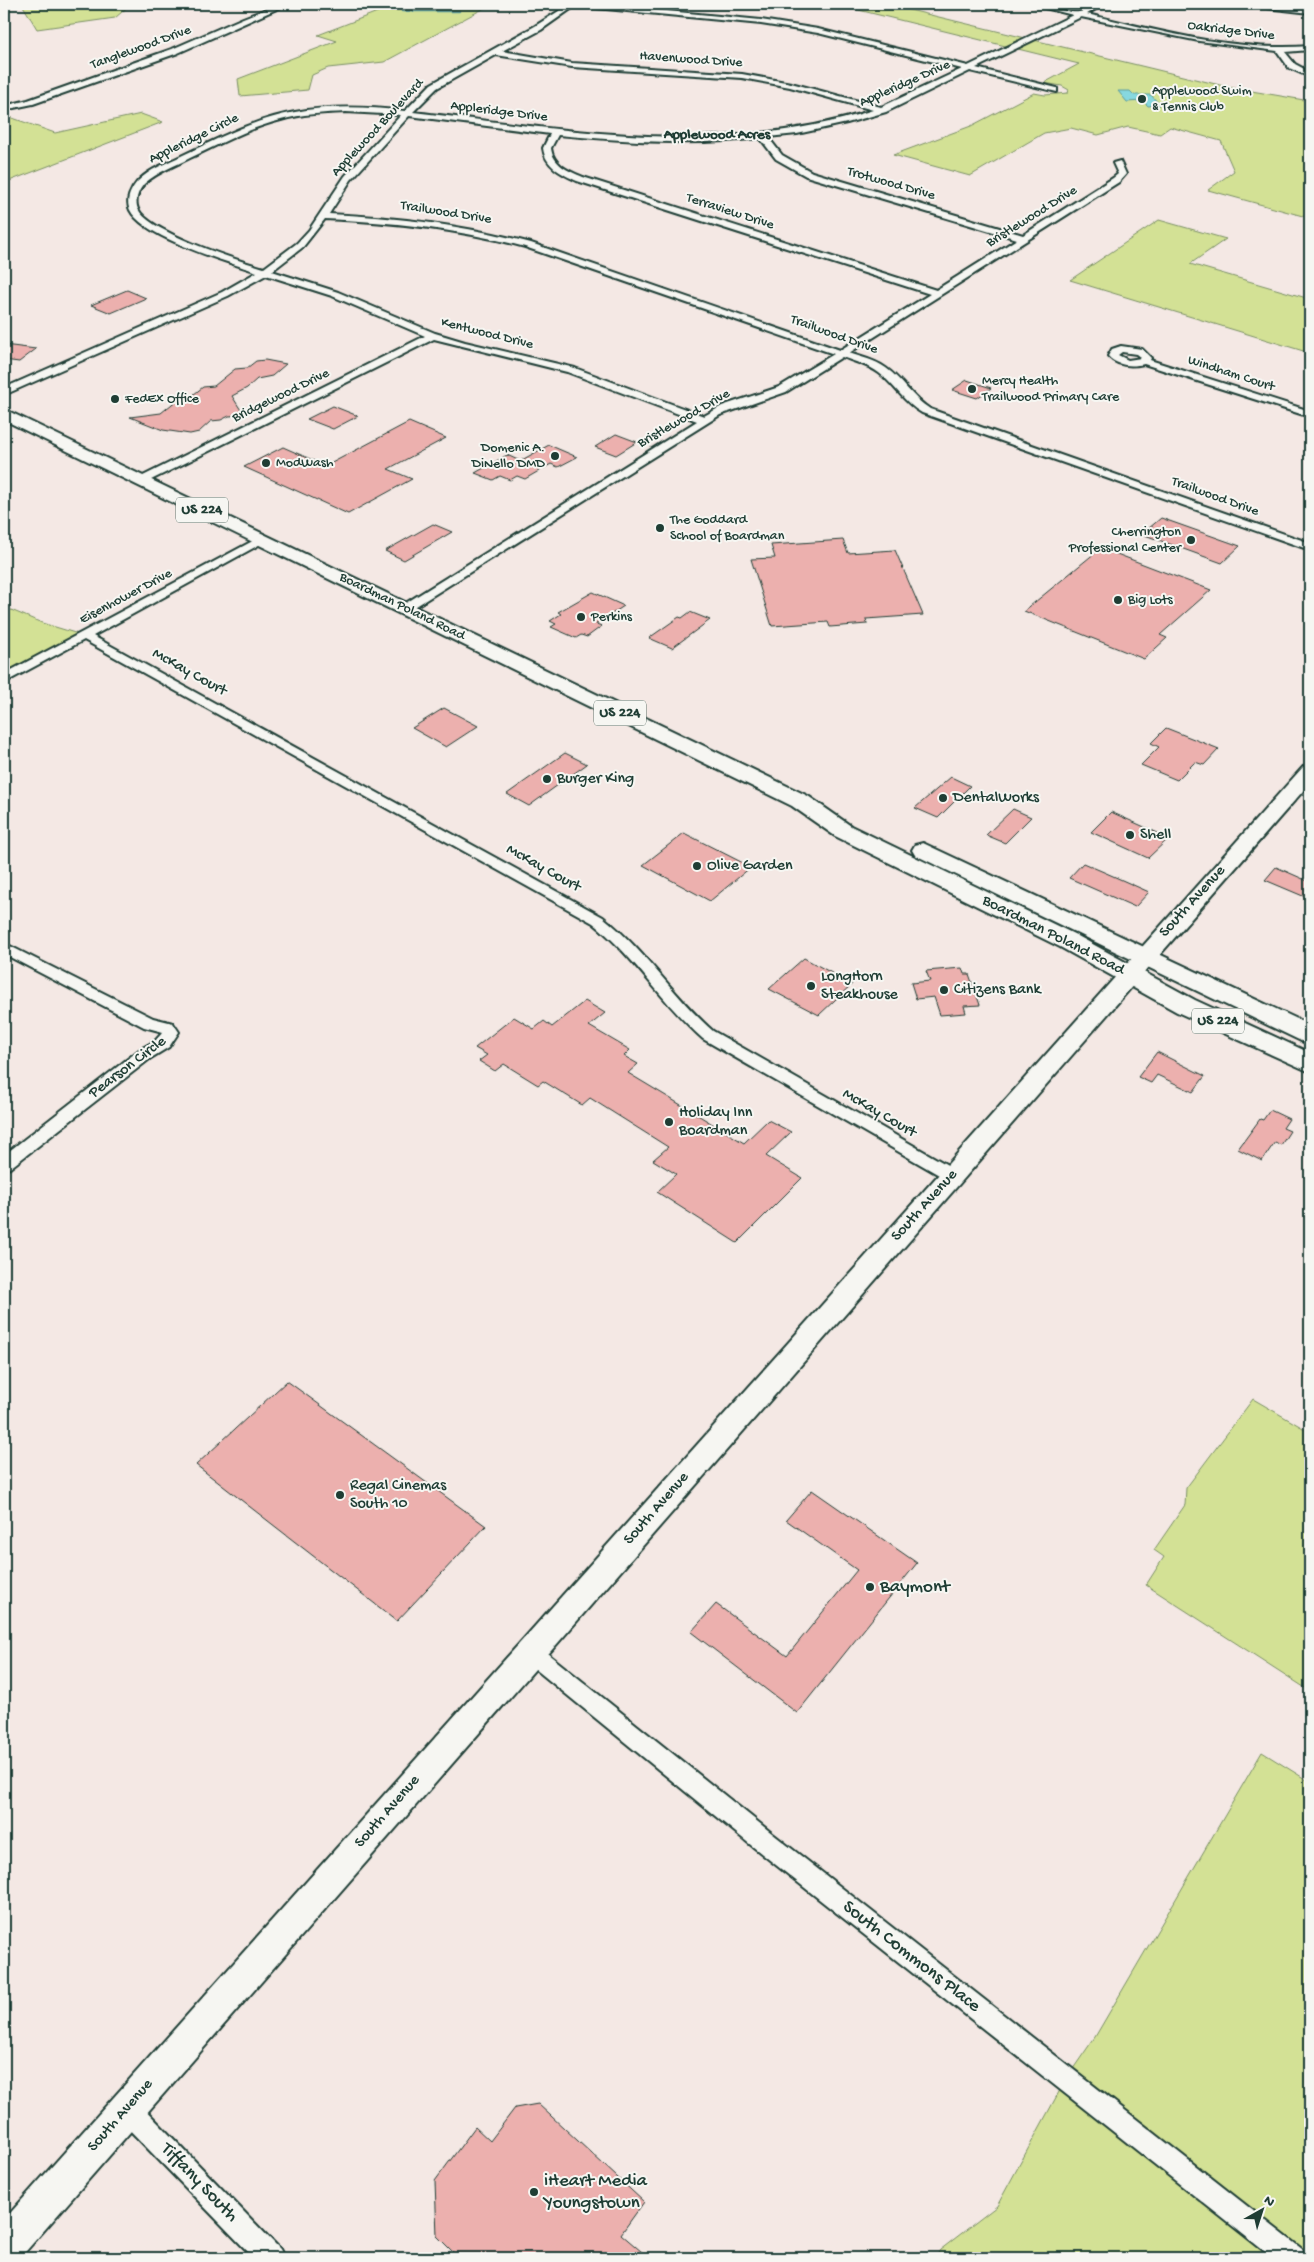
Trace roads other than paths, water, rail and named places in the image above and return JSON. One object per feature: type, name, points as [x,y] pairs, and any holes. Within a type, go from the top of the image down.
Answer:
[{"type":"main road","name":"Boardman Poland Road","points":[[4,414],[800,801],[843,831],[1068,941],[1137,966],[1310,1036]]},
{"type":"main road","name":"South Avenue","points":[[4,2248],[1310,771]]},
{"type":"main road","name":"Boardman Poland Road","points":[[1137,966],[1186,1006],[1310,1063]]},
{"type":"street","name":"Tanglewood Drive","points":[[4,108],[30,102],[175,51],[245,19],[285,4]]},
{"type":"street","name":"Applewood Boulevard","points":[[4,392],[225,294],[266,271],[300,245],[348,178],[434,86],[538,28],[575,4]]},
{"type":"street","points":[[575,4],[780,24],[836,35],[1054,90]]},
{"type":"street","name":"Oakridge Drive","points":[[1032,4],[1179,36],[1279,49],[1310,48]]},
{"type":"street","name":"Appleridge Drive","points":[[406,114],[556,131],[675,139],[763,136],[830,126],[883,110],[1102,4]]},
{"type":"street","points":[[1250,4],[1310,11]]},
{"type":"street","points":[[1279,49],[1292,66],[1310,75]]},
{"type":"street","name":"Havenwood Drive","points":[[494,52],[572,65],[742,76],[791,85],[883,110]]},
{"type":"street","name":"Appleridge Circle","points":[[266,271],[216,255],[150,228],[140,219],[134,208],[136,190],[149,176],[168,165],[258,124],[274,119],[306,113],[344,110],[406,114]]},
{"type":"street","name":"Terraview Drive","points":[[556,131],[548,143],[547,154],[556,166],[580,179],[938,293]]},
{"type":"street","name":"Trotwood Drive","points":[[763,136],[779,156],[809,174],[1025,238]]},
{"type":"street","name":"Bristlewood Drive","points":[[405,609],[704,420],[736,403],[786,388],[842,354],[1120,178],[1122,174],[1117,163]]},
{"type":"street","name":"Trailwood Drive","points":[[322,216],[418,222],[498,236],[874,365],[895,380],[906,398],[926,411],[1310,547]]},
{"type":"street","name":"Kentwood Drive","points":[[266,271],[335,294],[398,323],[433,336],[571,370],[704,420]]},
{"type":"street","name":"Bridgewood Drive","points":[[141,481],[433,336]]},
{"type":"street","name":"Windham Court","points":[[1144,360],[1310,414]]},
{"type":"street","name":"Eisenhower Drive","points":[[4,679],[262,539]]},
{"type":"street","name":"McKay Court","points":[[85,636],[598,920],[618,934],[637,954],[681,1011],[708,1035],[952,1175]]},
{"type":"street","name":"Pearson Circle","points":[[4,948],[149,1024],[168,1027],[172,1032],[165,1043],[145,1054],[4,1164]]},
{"type":"street","name":"South Commons Place","points":[[530,1652],[760,1838],[1294,2258]]},
{"type":"street","name":"Tiffany South","points":[[127,2109],[188,2170],[270,2258]]},
{"type":"water","points":[[1118,91],[1130,91],[1134,95],[1151,95],[1160,105],[1148,106],[1143,101],[1127,102]]},
{"type":"waterway","points":[[402,11],[459,11]]},
{"type":"place","name":"Applewood Swim & Tennis Club","points":[[1142,99]]},
{"type":"place","name":"Mercy Health Trailwood Primary Care","points":[[972,389]]},
{"type":"place","name":"FedEx Office","points":[[115,399]]},
{"type":"place","name":"Domenic A. DiNello DMD","points":[[555,456]]},
{"type":"place","name":"ModWash","points":[[266,463]]},
{"type":"place","name":"The Goddard School of Boardman","points":[[660,528]]},
{"type":"place","name":"Cherrington Professional Center","points":[[1191,540]]},
{"type":"place","name":"Big Lots","points":[[1118,600]]},
{"type":"place","name":"Perkins","points":[[581,617]]},
{"type":"place","name":"Burger King","points":[[547,779]]},
{"type":"place","name":"DentalWorks","points":[[943,798]]},
{"type":"place","name":"Shell","points":[[1130,835]]},
{"type":"place","name":"Olive Garden","points":[[697,866]]},
{"type":"place","name":"LongHorn Steakhouse","points":[[811,986]]},
{"type":"place","name":"Citizens Bank","points":[[944,990]]},
{"type":"place","name":"Holiday Inn Boardman","points":[[669,1122]]},
{"type":"place","name":"Regal Cinemas South 10","points":[[340,1495]]},
{"type":"place","name":"Baymont","points":[[870,1587]]},
{"type":"place","name":"iHeart Media Youngstown","points":[[534,2192]]},
{"type":"district","name":"Applewood Acres","points":[[717,135]]}]
